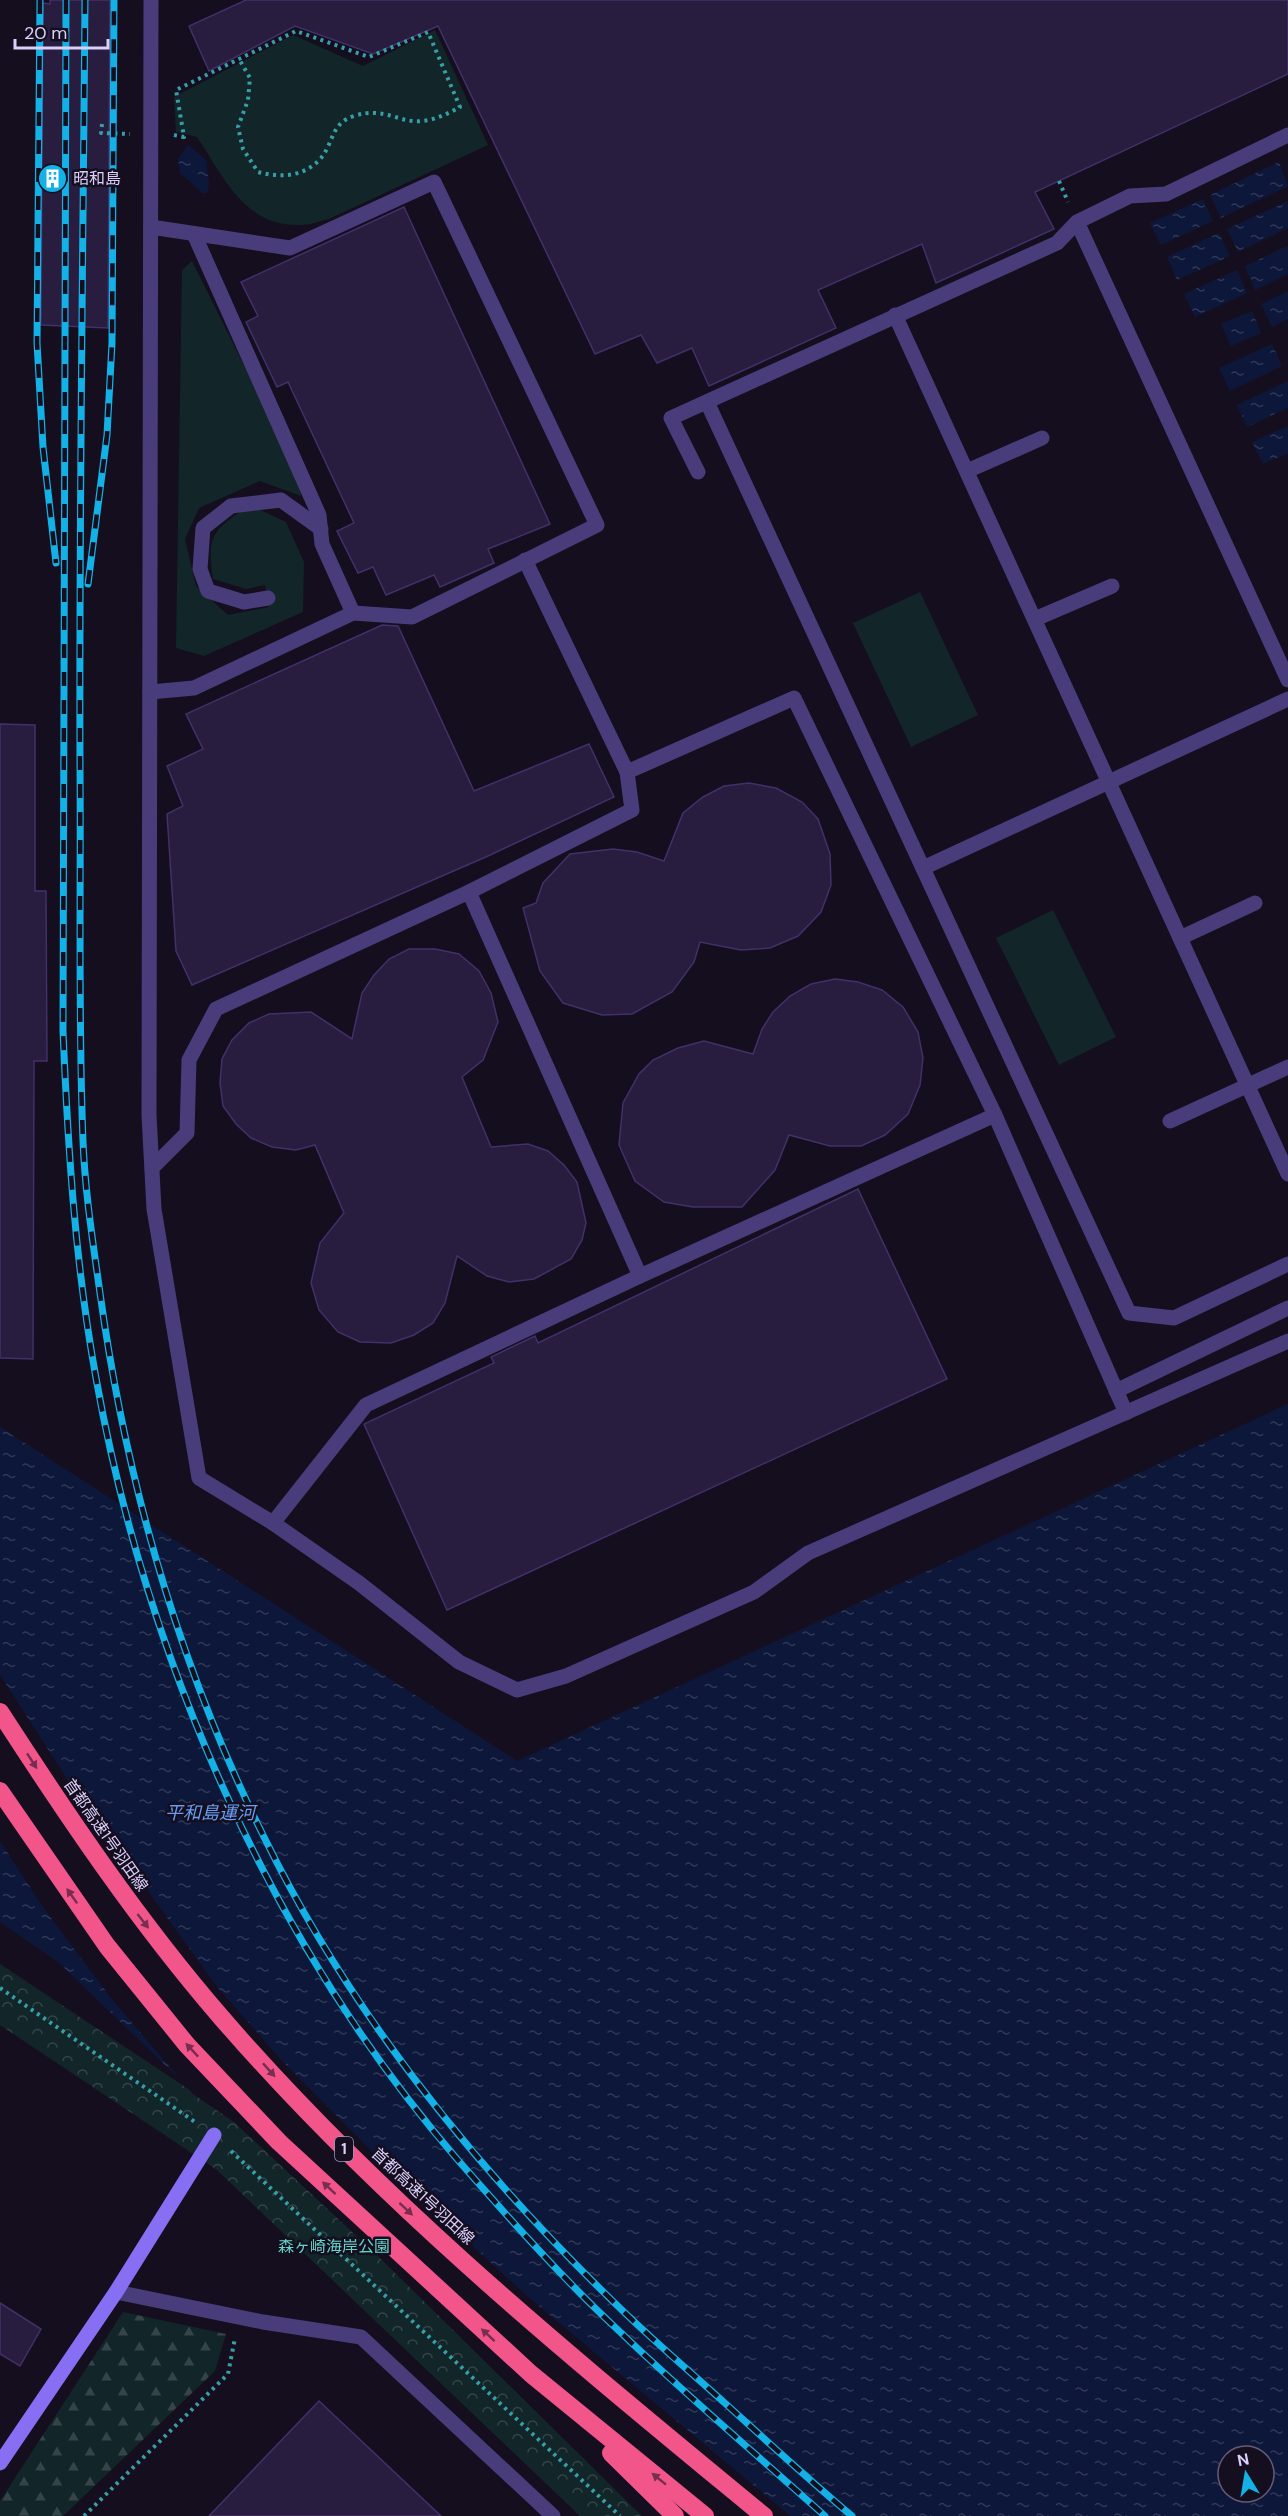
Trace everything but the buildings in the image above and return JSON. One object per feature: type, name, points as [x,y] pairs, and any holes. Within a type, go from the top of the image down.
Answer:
[{"type":"highway","name":"首都高速1号羽田線","points":[[0,1712],[68,1816],[141,1919],[219,2016],[312,2117],[403,2207],[564,2350],[764,2516]]},
{"type":"highway","name":"1","points":[[0,1791],[107,1946],[187,2045],[279,2142],[531,2374],[705,2516]]},
{"type":"highway","points":[[531,2374],[675,2516]]},
{"type":"street","points":[[0,2463],[116,2292],[214,2135]]},
{"type":"lane","points":[[154,0],[150,228],[149,1115],[154,1209],[199,1478],[273,1522],[359,1583],[459,1662],[517,1690],[566,1676],[754,1592],[808,1553],[1288,1341]]},
{"type":"lane","points":[[698,472],[671,418],[1057,243],[1077,222],[1130,196],[1166,194],[1288,135]]},
{"type":"lane","points":[[150,228],[290,248],[434,182],[597,525],[412,616],[353,613],[194,688],[150,692]]},
{"type":"lane","points":[[1077,222],[1288,680]]},
{"type":"lane","points":[[194,234],[319,515],[322,544],[353,613]]},
{"type":"lane","points":[[896,315],[1288,1174]]},
{"type":"lane","points":[[707,402],[1129,1313],[1174,1318],[1288,1264]]},
{"type":"lane","points":[[967,471],[1041,438]]},
{"type":"lane","points":[[268,598],[244,602],[208,591],[200,569],[203,528],[231,506],[281,500],[321,529]]},
{"type":"lane","points":[[152,1168],[187,1134],[189,1060],[216,1009],[469,892],[632,810],[627,772],[525,560]]},
{"type":"lane","points":[[1035,619],[1112,586]]},
{"type":"lane","points":[[627,772],[794,698],[995,1115],[1126,1413]]},
{"type":"lane","points":[[923,868],[1288,699]]},
{"type":"lane","points":[[469,892],[640,1276]]},
{"type":"lane","points":[[1180,938],[1255,903]]},
{"type":"lane","points":[[1170,1121],[1288,1067]]},
{"type":"lane","points":[[273,1522],[366,1406],[640,1276],[995,1115]]},
{"type":"lane","points":[[1116,1391],[1288,1308]]},
{"type":"lane","points":[[116,2292],[240,2317],[362,2337],[553,2516]]},
{"type":"path","points":[[170,135],[184,137],[176,90],[239,59],[296,31],[369,57],[428,32],[460,107],[420,122],[384,112],[354,116],[336,127],[321,158],[300,173],[277,177],[258,172],[243,149],[238,127],[248,100],[250,78],[239,59]]},
{"type":"path","points":[[102,124],[101,133],[131,134]]},
{"type":"path","points":[[0,1988],[214,2135],[620,2516]]},
{"type":"path","points":[[84,2516],[228,2374],[240,2317]]},
{"type":"green space","points":[[435,30],[488,145],[329,219],[301,225],[264,218],[238,197],[197,137],[176,132],[174,97],[293,35],[363,66]]},
{"type":"green space","points":[[192,261],[297,472],[301,496],[260,481],[199,508],[185,539],[196,586],[228,615],[269,607],[265,585],[246,589],[213,579],[211,552],[215,534],[250,505],[286,522],[304,562],[303,612],[204,656],[176,648],[182,270]]},
{"type":"green space","points":[[920,592],[978,715],[911,747],[853,623]]},
{"type":"green space","points":[[1053,910],[1116,1037],[1059,1065],[996,938]]},
{"type":"green space","name":"森ヶ崎海岸公園","points":[[0,1964],[235,2120],[381,2254],[646,2516],[580,2516],[217,2170],[0,2025]]},
{"type":"green space","points":[[123,2312],[226,2334],[215,2371],[63,2516],[0,2516],[0,2501]]},
{"type":"water","points":[[188,145],[206,160],[209,184],[207,193],[202,193],[180,173],[178,159]]},
{"type":"water","points":[[1279,162],[1288,186],[1221,218],[1210,195]]},
{"type":"water","points":[[1203,199],[1213,221],[1161,245],[1150,223]]},
{"type":"water","points":[[1288,201],[1288,228],[1238,252],[1227,229]]},
{"type":"water","points":[[1219,233],[1230,256],[1177,280],[1167,257]]},
{"type":"water","points":[[1288,246],[1288,274],[1255,290],[1245,266]]},
{"type":"water","points":[[1237,270],[1247,293],[1195,317],[1184,294]]},
{"type":"water","points":[[1288,291],[1288,319],[1272,327],[1261,304]]},
{"type":"water","points":[[1252,311],[1261,333],[1231,346],[1221,324]]},
{"type":"water","points":[[1272,344],[1282,366],[1230,391],[1219,368]]},
{"type":"water","points":[[1288,381],[1288,408],[1247,427],[1237,405]]},
{"type":"water","points":[[1288,426],[1288,453],[1263,464],[1252,442]]},
{"type":"water","name":"平和島運河","points":[[1288,1404],[1288,2516],[646,2516],[381,2254],[235,2120],[186,2085],[58,1962],[0,1922],[0,1427],[517,1761]]},
{"type":"pier","points":[[0,1675],[69,1782],[217,1987],[283,2062],[397,2177],[528,2297],[790,2516],[642,2516],[378,2256],[234,2122],[193,2094],[111,1998],[43,1907],[0,1841]]},
{"type":"railway","points":[[40,0],[37,343],[43,447],[56,563]]},
{"type":"railway","points":[[66,0],[63,1031],[65,1075],[70,1162],[89,1335],[118,1483],[147,1588],[183,1691],[225,1792],[274,1890],[329,1985],[390,2075],[457,2159],[576,2289],[669,2377],[825,2516]]},
{"type":"railway","points":[[85,0],[80,669],[80,1000],[83,1141],[90,1217],[111,1364],[141,1503],[160,1572],[206,1706],[264,1837],[299,1903],[337,1967],[378,2029],[470,2148],[571,2260],[649,2336],[852,2516]]},
{"type":"railway","points":[[88,584],[107,435],[112,343],[114,0]]},
{"type":"place","name":"昭和島","points":[[52,178]]}]
